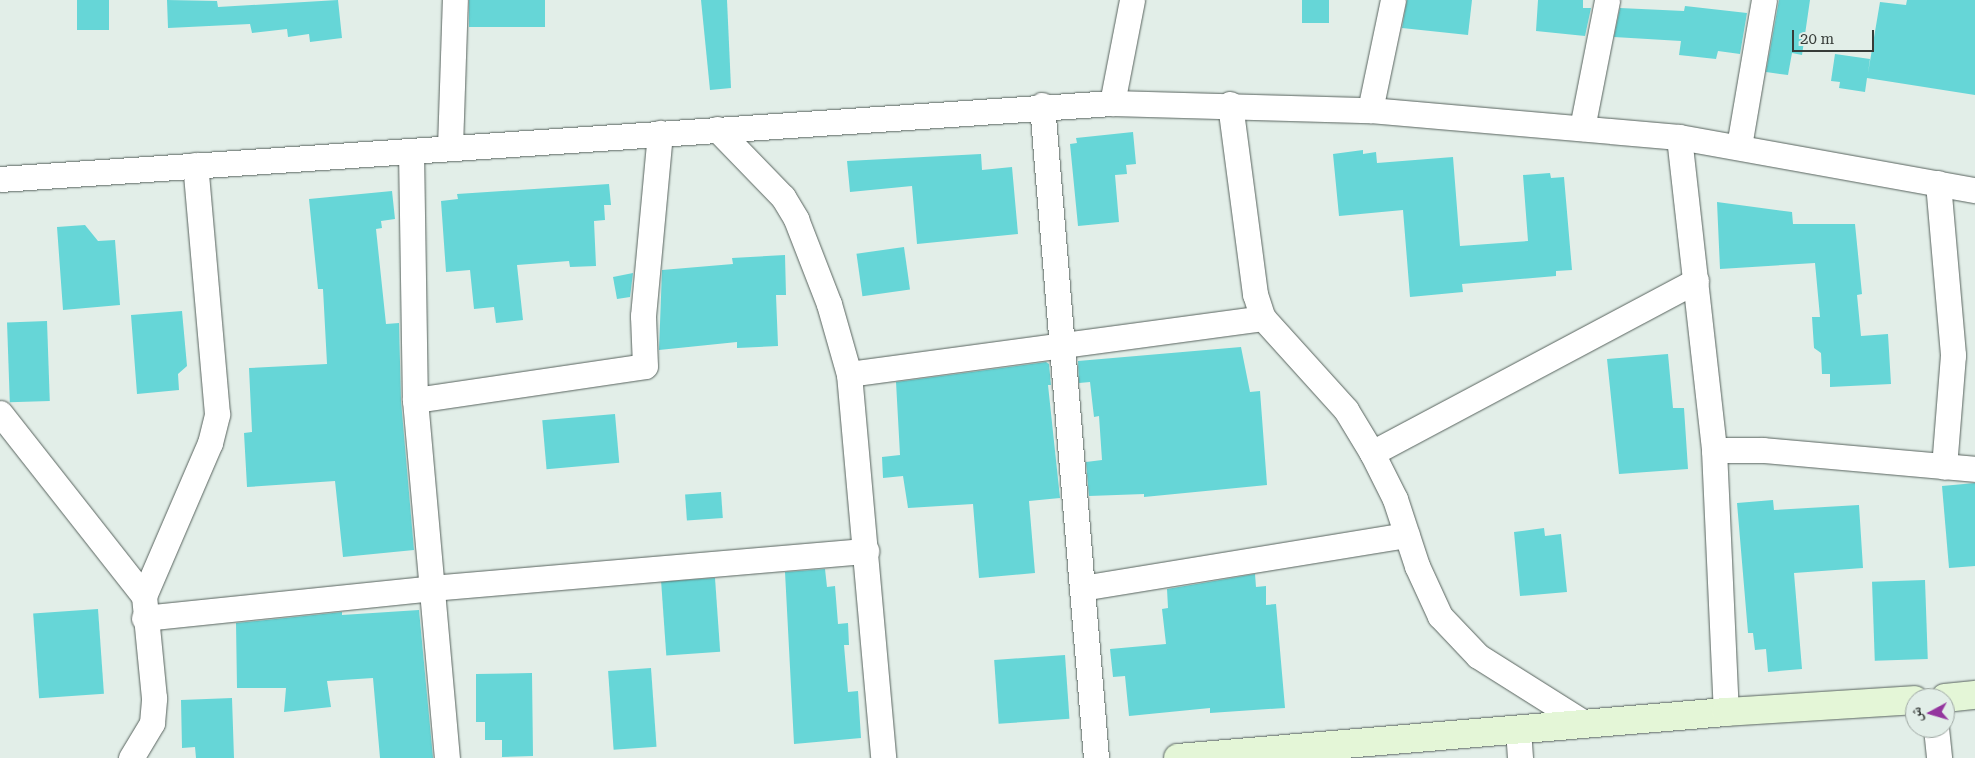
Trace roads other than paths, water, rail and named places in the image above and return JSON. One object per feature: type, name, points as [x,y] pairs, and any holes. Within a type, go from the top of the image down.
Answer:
[{"type":"street","points":[[450,147],[455,0]]},
{"type":"street","points":[[1112,103],[1132,0]]},
{"type":"street","points":[[1370,110],[1393,0]]},
{"type":"street","points":[[1582,128],[1606,0]]},
{"type":"street","points":[[1739,146],[1764,0]]},
{"type":"street","points":[[0,179],[1042,106],[1112,103],[1230,104],[1370,110],[1679,137],[1739,146],[1975,190]]},
{"type":"street","points":[[1230,104],[1255,294],[1263,318],[1346,410],[1372,453],[1395,499],[1417,566],[1440,616],[1478,656],[1586,724]]},
{"type":"street","points":[[1042,106],[1096,758]]},
{"type":"street","points":[[717,129],[782,197],[796,219],[829,304],[849,374],[883,758]]},
{"type":"street","points":[[415,400],[645,366],[643,316],[660,133]]},
{"type":"street","points":[[1679,137],[1714,450],[1726,712]]},
{"type":"street","points":[[411,151],[415,400],[447,758]]},
{"type":"street","points":[[131,758],[143,742],[153,714],[144,607],[210,443],[217,414],[195,165]]},
{"type":"street","points":[[1938,183],[1953,355],[1944,467]]},
{"type":"street","points":[[1372,453],[1696,281]]},
{"type":"street","points":[[849,374],[1263,318]]},
{"type":"street","points":[[0,413],[144,607]]},
{"type":"street","points":[[1714,450],[1975,469]]},
{"type":"street","points":[[1082,588],[1407,534]]},
{"type":"street","points":[[144,607],[432,588],[866,551]]},
{"type":"street","points":[[1955,697],[1975,696]]},
{"type":"street","points":[[1178,758],[1307,753],[1586,724],[1726,712],[1905,701]]},
{"type":"street","points":[[1518,730],[1520,758]]},
{"type":"street","points":[[1937,738],[1939,758]]}]
